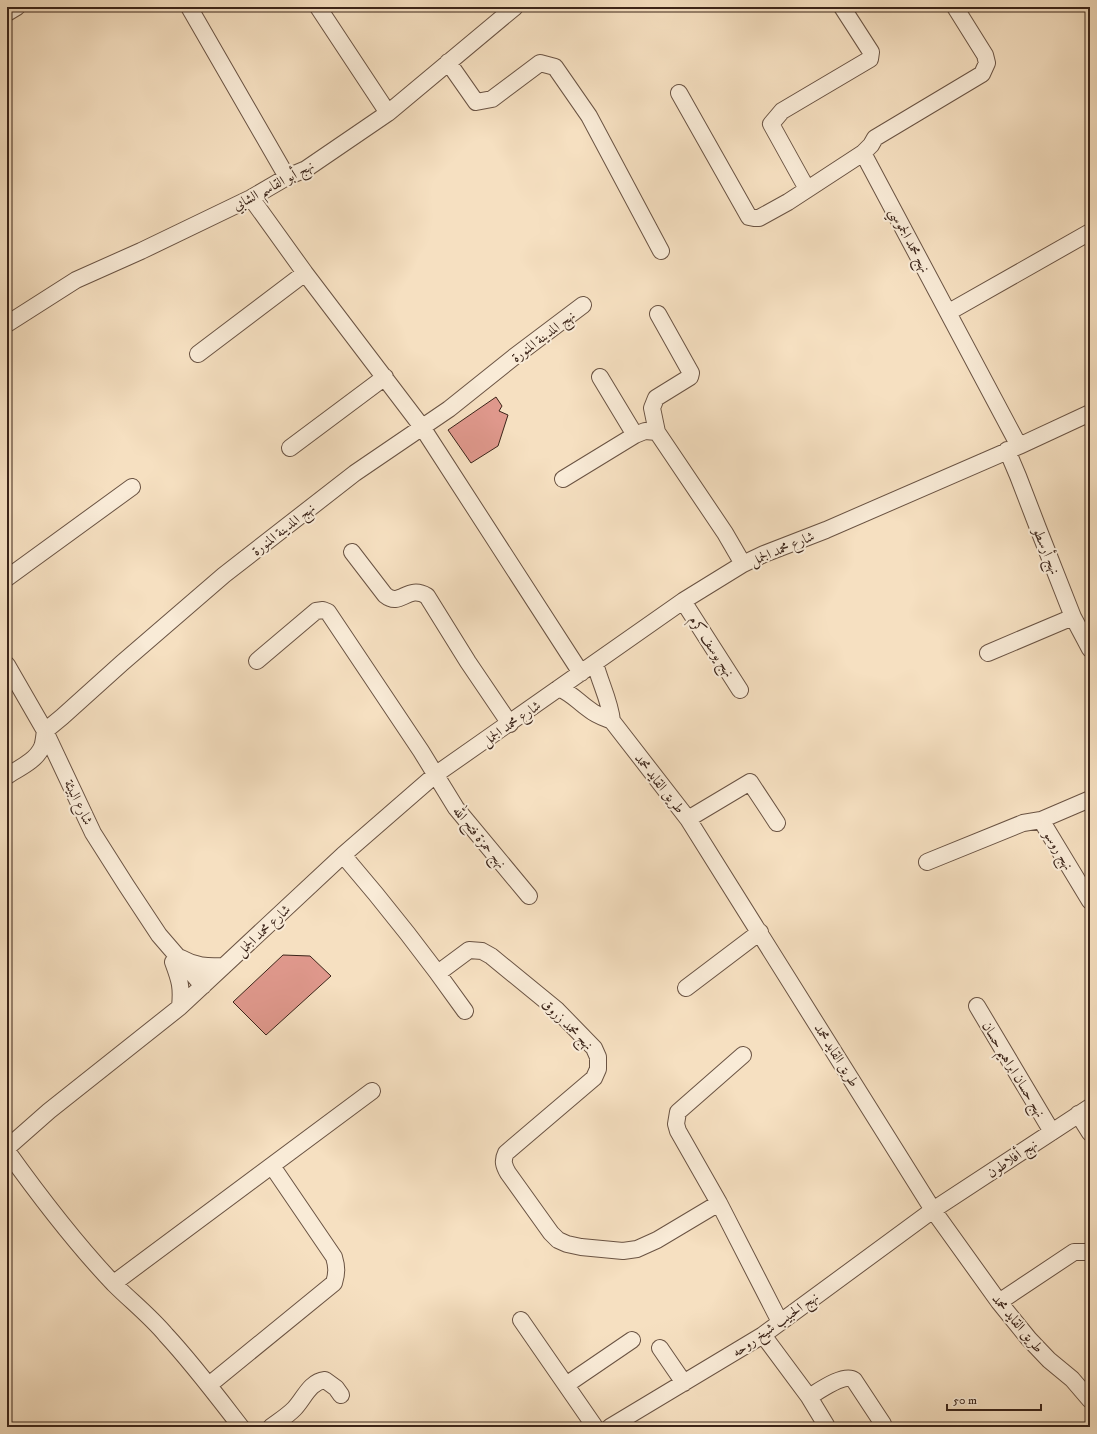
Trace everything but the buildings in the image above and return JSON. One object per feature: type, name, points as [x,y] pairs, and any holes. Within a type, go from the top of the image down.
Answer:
[{"type":"street","points":[[7,13],[17,7]]},
{"type":"street","points":[[318,7],[388,113]]},
{"type":"street","points":[[807,189],[770,124],[782,112],[870,59],[871,52],[842,7]]},
{"type":"street","points":[[679,93],[749,217],[759,218],[788,202],[863,153],[871,145],[875,138],[982,74],[987,62],[985,55],[955,7]]},
{"type":"street","points":[[193,8],[287,177]]},
{"type":"street","name":"نهج أبو القاسم الشابي","points":[[7,324],[76,280],[141,251],[251,198],[287,177],[306,169],[388,113],[510,8]]},
{"type":"street","points":[[448,62],[476,102],[492,98],[540,63],[555,67],[589,116],[661,251]]},
{"type":"street","name":"نهج محمد الجموسي","points":[[863,153],[949,312],[1013,448]]},
{"type":"street","points":[[251,198],[305,273],[422,427],[581,673]]},
{"type":"street","points":[[949,312],[1090,232]]},
{"type":"street","points":[[198,354],[305,273]]},
{"type":"street","name":"نهج المدينة المنورة","points":[[45,731],[224,575],[355,473],[449,409],[514,357],[583,305]]},
{"type":"street","points":[[658,314],[691,373],[690,377],[656,398],[652,408],[657,432],[725,533],[743,564]]},
{"type":"street","points":[[290,448],[385,377]]},
{"type":"street","points":[[600,377],[635,435]]},
{"type":"street","name":"شارع محمد الجمل","points":[[7,1148],[49,1111],[180,1007],[343,855],[435,775],[510,724],[683,601],[743,564],[764,554],[826,530],[1090,413]]},
{"type":"street","points":[[563,479],[635,435],[645,431],[657,432]]},
{"type":"street","name":"نهج أرسطو","points":[[1013,448],[1018,476],[1038,528],[1081,621],[1090,649]]},
{"type":"street","points":[[7,578],[132,487]]},
{"type":"street","points":[[352,552],[389,599],[397,599],[415,592],[420,592],[427,596],[468,662],[510,724]]},
{"type":"street","name":"نهج يوسف كرم","points":[[683,601],[740,690]]},
{"type":"street","name":"نهج حمزة فتح الله","points":[[257,661],[316,611],[323,610],[328,612],[417,744],[456,808],[529,896]]},
{"type":"street","points":[[988,653],[1081,621]]},
{"type":"street","name":"طريق القايد محمد","points":[[595,663],[611,709],[612,721]]},
{"type":"street","name":"شارع البيئة","points":[[7,665],[45,731],[93,833],[175,959],[200,989]]},
{"type":"street","name":"طريق القايد محمد","points":[[559,688],[571,694],[590,710],[612,721],[688,819],[933,1210],[999,1302],[1034,1344],[1049,1360],[1072,1379],[1090,1400]]},
{"type":"street","points":[[7,776],[28,763],[37,755],[42,747],[45,731]]},
{"type":"street","points":[[688,819],[750,782],[777,823]]},
{"type":"street","points":[[927,862],[1023,823],[1041,820],[1090,799]]},
{"type":"street","name":"نهج روسو","points":[[1041,820],[1090,901]]},
{"type":"street","points":[[343,855],[386,905],[465,1011]]},
{"type":"street","points":[[686,988],[760,932]]},
{"type":"street","name":"نهج محمد زروق","points":[[438,973],[469,950],[482,951],[491,956],[557,1010],[594,1048],[598,1057],[598,1069],[594,1078],[506,1153],[504,1160],[504,1165],[508,1173],[551,1233],[558,1240],[567,1244],[581,1247],[623,1251],[637,1249],[657,1240],[719,1203]]},
{"type":"street","points":[[175,959],[194,965],[211,967],[223,966]]},
{"type":"street","points":[[175,959],[182,991],[180,1007]]},
{"type":"street","name":"نهج حسان ابراهيم حسان","points":[[977,1006],[1052,1132]]},
{"type":"street","points":[[744,1055],[678,1112],[676,1124],[681,1136],[719,1203],[780,1322]]},
{"type":"street","points":[[114,1283],[372,1091]]},
{"type":"street","points":[[1084,1111],[1090,1133]]},
{"type":"street","name":"نهج أفلاطون","points":[[933,1210],[1084,1111]]},
{"type":"street","points":[[7,1151],[38,1194],[114,1283],[165,1333],[209,1385],[241,1427]]},
{"type":"street","points":[[209,1385],[334,1283],[337,1267],[334,1257],[272,1166]]},
{"type":"street","name":"نهج الحبيب شيخ روحه","points":[[610,1427],[763,1335],[933,1210]]},
{"type":"street","points":[[999,1302],[1074,1252],[1090,1252]]},
{"type":"street","points":[[521,1320],[595,1427]]},
{"type":"street","points":[[763,1335],[809,1397],[826,1425]]},
{"type":"street","points":[[566,1385],[632,1340]]},
{"type":"street","points":[[660,1348],[684,1383]]},
{"type":"street","points":[[809,1397],[842,1379],[851,1378],[854,1380],[883,1424]]},
{"type":"street","name":"طريق القايد محمد","points":[[1072,1379],[1090,1387]]},
{"type":"street","points":[[271,1427],[294,1410],[304,1395],[317,1382],[325,1380],[333,1385],[341,1395]]}]
